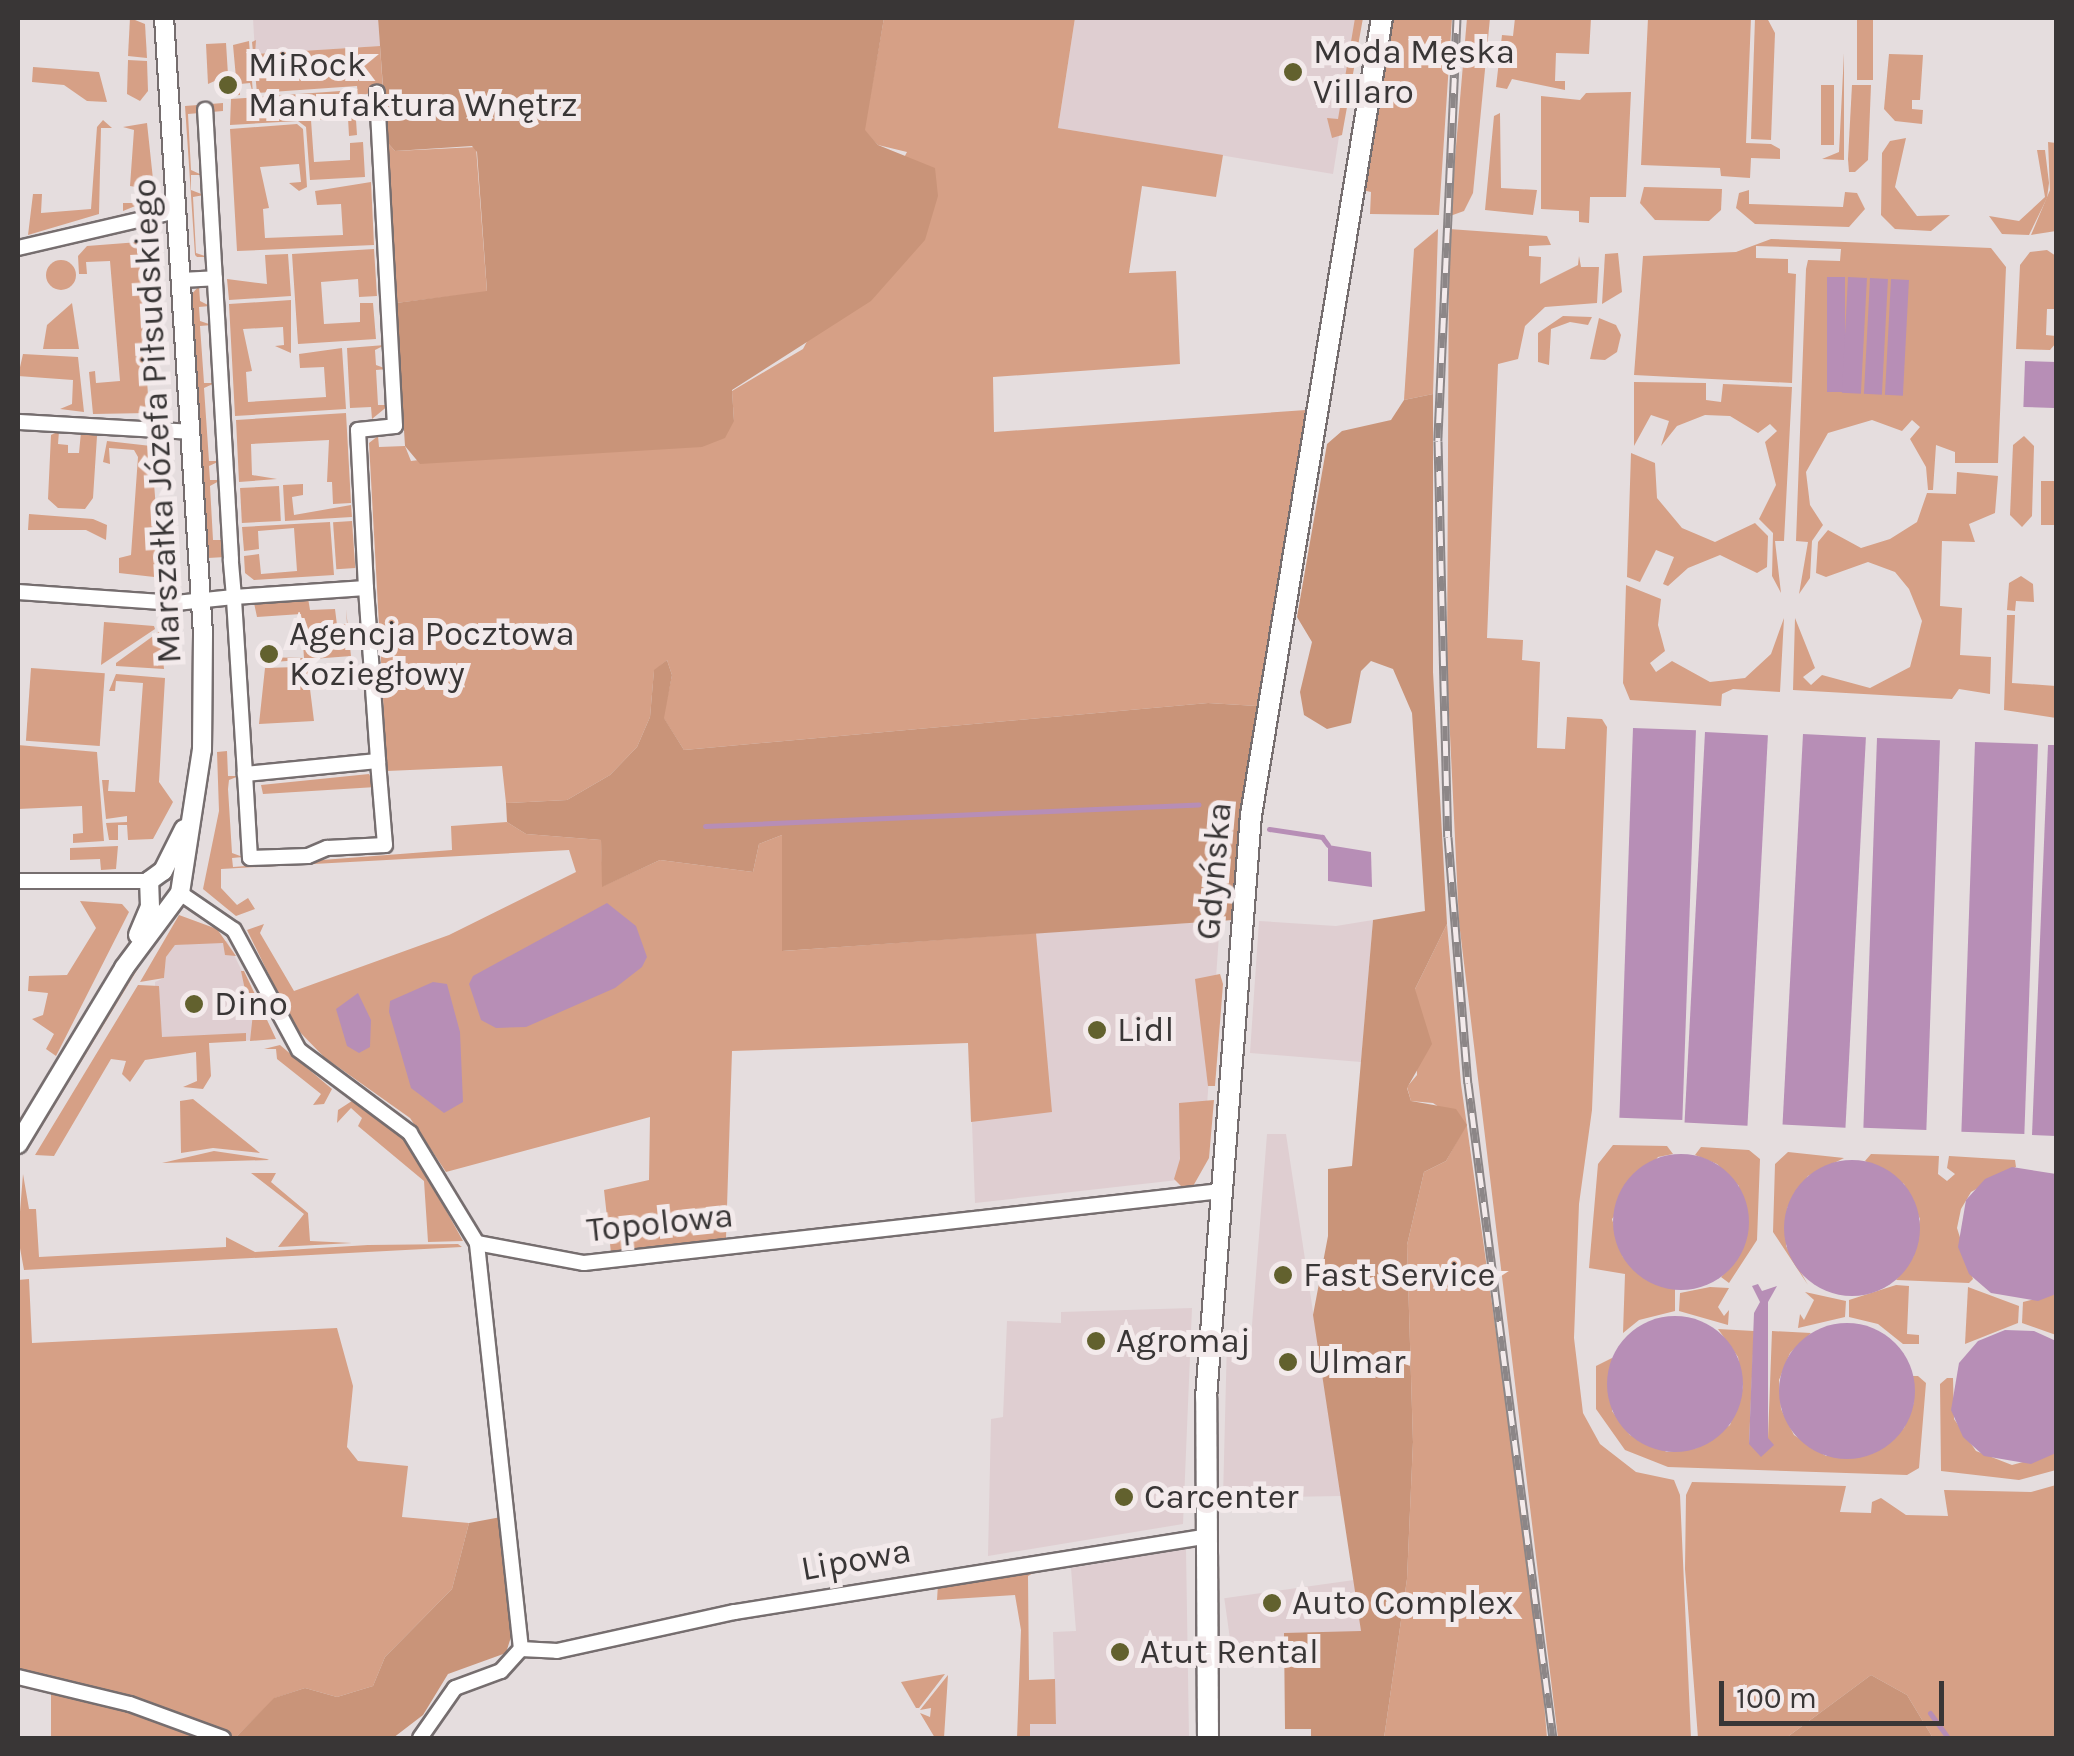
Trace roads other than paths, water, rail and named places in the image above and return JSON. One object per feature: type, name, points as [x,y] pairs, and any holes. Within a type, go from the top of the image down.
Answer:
[{"type":"main road","name":"Gdyńska","points":[[1208,1738],[1204,1537],[1221,1191],[1256,770],[1382,18]]},
{"type":"street","name":"Marszałka Józefa Piłsudskiego","points":[[18,1144],[124,968],[166,887],[190,820],[204,725],[201,601],[164,18]]},
{"type":"street","points":[[205,110],[250,858],[385,845],[358,430],[395,426],[377,92]]},
{"type":"street","points":[[18,248],[177,211]]},
{"type":"street","points":[[181,280],[215,278]]},
{"type":"street","points":[[18,422],[191,432]]},
{"type":"street","points":[[18,592],[201,601],[366,588]]},
{"type":"street","points":[[245,774],[378,761]]},
{"type":"street","points":[[18,880],[166,887],[234,930],[299,1050],[410,1133],[478,1243],[476,1274],[521,1649],[502,1670],[455,1688],[420,1738]]},
{"type":"street","name":"Topolowa","points":[[478,1243],[584,1263],[1221,1191]]},
{"type":"street","name":"Lipowa","points":[[521,1649],[557,1651],[735,1612],[1204,1537]]},
{"type":"street","points":[[18,1677],[130,1704],[223,1738]]},
{"type":"waterway","points":[[705,826],[1199,804]]},
{"type":"waterway","points":[[1269,829],[1322,837],[1328,845]]},
{"type":"waterway","points":[[1930,1713],[1948,1738]]},
{"type":"railway","points":[[1457,18],[1438,441],[1448,837],[1468,1083],[1553,1738]]},
{"type":"place","name":"Moda Męska Villaro","points":[[1293,72]]},
{"type":"place","name":"MiRock Manufaktura Wnętrz","points":[[228,85]]},
{"type":"place","name":"Agencja Pocztowa Koziegłowy","points":[[269,654]]},
{"type":"place","name":"Dino","points":[[194,1004]]},
{"type":"place","name":"Lidl","points":[[1097,1030]]},
{"type":"place","name":"Fast Service","points":[[1283,1275]]},
{"type":"place","name":"Agromaj","points":[[1096,1341]]},
{"type":"place","name":"Ulmar","points":[[1288,1362]]},
{"type":"place","name":"Carcenter","points":[[1124,1497]]},
{"type":"place","name":"Auto Complex","points":[[1272,1603]]},
{"type":"place","name":"Atut Rental","points":[[1120,1652]]}]
